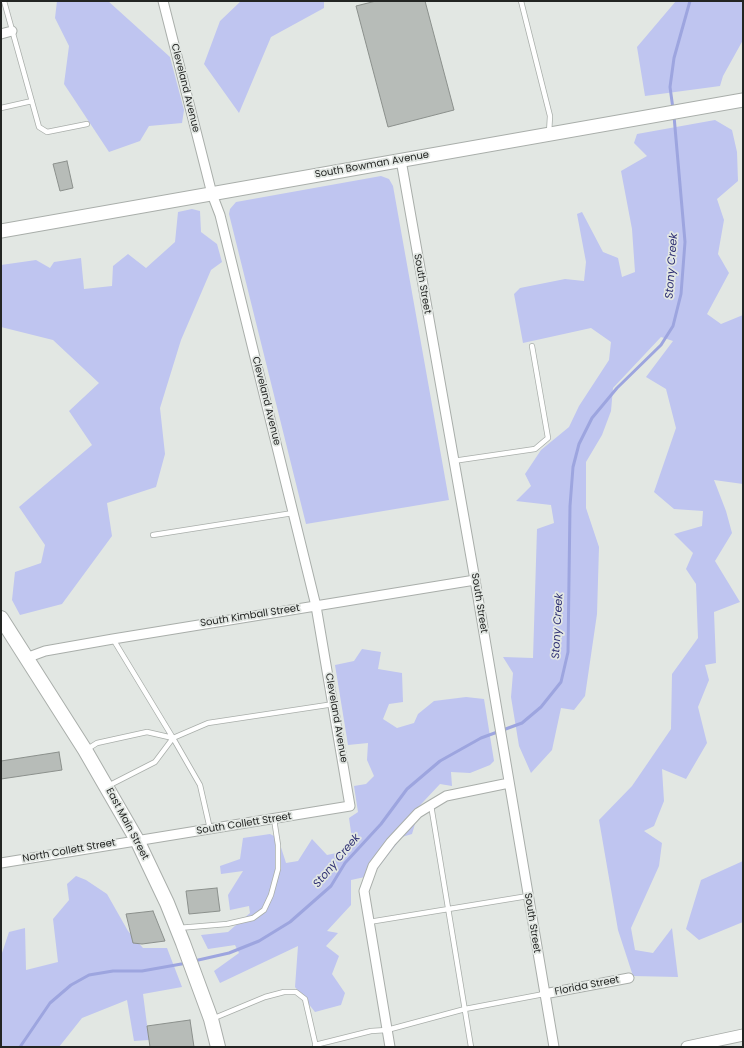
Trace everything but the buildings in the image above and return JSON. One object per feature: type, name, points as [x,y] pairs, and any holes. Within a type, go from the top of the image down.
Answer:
[{"type":"main road","name":"South Bowman Avenue","points":[[1,231],[549,133],[743,100]]},
{"type":"main road","name":"East Main Street","points":[[1,618],[85,750],[137,840],[183,943],[211,1019],[218,1047]]},
{"type":"street","name":"Cleveland Avenue","points":[[163,1],[212,194],[220,215],[316,606],[334,704],[350,806]]},
{"type":"street","points":[[1,34],[12,31]]},
{"type":"street","name":"South Street","points":[[400,160],[475,580],[508,783],[554,1047]]},
{"type":"street","name":"South Kimball Street","points":[[26,658],[45,651],[113,639],[475,580]]},
{"type":"street","points":[[390,1047],[364,891],[373,866],[391,842],[418,813],[431,805],[446,796],[508,783]]},
{"type":"street","name":"South Collett Street","points":[[137,840],[350,806]]},
{"type":"street","name":"North Collett Street","points":[[1,863],[137,840]]},
{"type":"street","name":"Florida Street","points":[[544,994],[629,978]]},
{"type":"street","points":[[687,1047],[714,1044],[743,1035]]},
{"type":"lane","points":[[4,1],[39,127],[47,132],[87,124]]},
{"type":"lane","points":[[521,1],[550,116],[549,133]]},
{"type":"lane","points":[[1,108],[32,101]]},
{"type":"lane","points":[[453,461],[534,449],[548,438],[532,346]]},
{"type":"lane","points":[[153,535],[294,513]]},
{"type":"lane","points":[[113,639],[200,785],[210,829]]},
{"type":"lane","points":[[107,786],[155,762],[173,738],[208,723],[334,704]]},
{"type":"lane","points":[[85,750],[97,743],[147,732],[173,738]]},
{"type":"lane","points":[[431,805],[470,1047]]},
{"type":"lane","points":[[177,928],[227,924],[253,918],[264,910],[271,896],[278,869],[278,845],[274,819]]},
{"type":"lane","points":[[369,922],[528,896]]},
{"type":"lane","points":[[211,1019],[265,996],[284,992],[296,992],[305,999],[316,1046],[371,1031],[387,1030],[465,1009],[544,994]]},
{"type":"shaded area","points":[[57,1],[108,1],[170,57],[184,110],[182,123],[149,126],[140,141],[109,152],[64,84],[69,46],[55,18]]},
{"type":"shaded area","points":[[241,1],[324,1],[324,8],[271,37],[239,113],[204,64],[220,21]]},
{"type":"shaded area","points":[[676,1],[743,1],[743,40],[723,76],[720,86],[645,96],[637,47]]},
{"type":"shaded area","points":[[715,120],[732,130],[737,152],[738,181],[717,199],[724,220],[718,254],[729,273],[707,314],[721,324],[743,315],[743,484],[714,480],[726,511],[732,533],[715,561],[740,602],[714,612],[716,663],[705,665],[709,680],[698,707],[707,743],[686,779],[662,769],[664,801],[654,826],[644,831],[662,843],[659,866],[631,928],[635,950],[653,953],[672,928],[678,977],[633,976],[618,930],[599,820],[632,786],[671,729],[672,674],[698,638],[696,584],[686,569],[693,553],[674,534],[702,526],[703,511],[674,509],[654,492],[676,428],[666,389],[646,377],[673,341],[661,337],[613,388],[611,411],[602,435],[586,462],[586,508],[599,547],[597,614],[585,696],[574,710],[561,708],[552,750],[531,773],[519,746],[511,697],[513,673],[503,657],[533,658],[537,529],[554,523],[551,505],[516,501],[531,486],[525,474],[541,450],[569,427],[579,406],[609,360],[611,342],[591,328],[523,343],[514,294],[520,288],[565,279],[584,281],[586,262],[577,214],[582,212],[603,252],[618,258],[622,277],[635,272],[632,229],[621,171],[647,156],[634,143],[637,134]]},
{"type":"shaded area","points":[[381,176],[389,179],[393,186],[449,500],[306,524],[229,214],[230,209],[236,202]]},
{"type":"shaded area","points":[[192,209],[200,211],[201,232],[217,244],[222,262],[211,270],[181,340],[160,408],[165,454],[156,487],[107,503],[112,536],[62,604],[20,615],[12,600],[15,572],[41,563],[45,545],[19,507],[92,445],[69,411],[99,383],[53,340],[1,327],[1,265],[36,260],[50,268],[54,262],[81,258],[84,289],[112,286],[113,266],[128,254],[146,268],[175,242],[178,212]]},
{"type":"shaded area","points":[[362,649],[381,652],[378,669],[402,673],[403,702],[389,704],[383,719],[397,728],[414,723],[418,714],[434,701],[466,697],[484,699],[494,761],[490,765],[470,773],[451,772],[452,786],[440,784],[409,817],[415,824],[412,834],[402,837],[378,868],[365,877],[351,880],[351,905],[327,931],[338,933],[326,946],[339,956],[332,974],[345,993],[341,1005],[315,1012],[295,987],[298,946],[220,983],[214,971],[239,953],[235,945],[208,949],[201,935],[228,932],[250,913],[249,906],[230,910],[228,895],[243,871],[221,874],[220,866],[240,859],[243,838],[270,834],[278,838],[286,863],[298,861],[312,839],[327,855],[346,851],[352,839],[349,818],[358,812],[354,786],[366,784],[374,776],[367,760],[368,743],[348,745],[335,665],[354,661]]},
{"type":"shaded area","points":[[743,861],[743,922],[699,940],[686,929],[701,880]]},
{"type":"shaded area","points":[[76,876],[86,880],[107,894],[128,931],[143,948],[167,948],[182,987],[143,994],[149,1040],[134,1041],[127,1000],[82,1018],[59,1047],[1,1047],[1,956],[9,932],[25,928],[26,970],[58,962],[53,919],[69,900],[67,884]]},
{"type":"waterway","name":"Stony Creek","points":[[673,109],[670,87],[674,58],[690,1]]},
{"type":"waterway","name":"Stony Creek","points":[[194,961],[229,953],[259,941],[290,922],[331,886],[345,863],[381,824],[407,789],[440,761],[481,738],[522,723],[541,707],[561,682],[568,652],[570,506],[573,467],[579,444],[592,418],[617,388],[661,345],[673,326],[681,294],[685,242],[674,116]]},
{"type":"waterway","name":"Stony Creek","points":[[20,1047],[50,1003],[71,985],[89,975],[113,971],[142,971],[187,963]]}]
